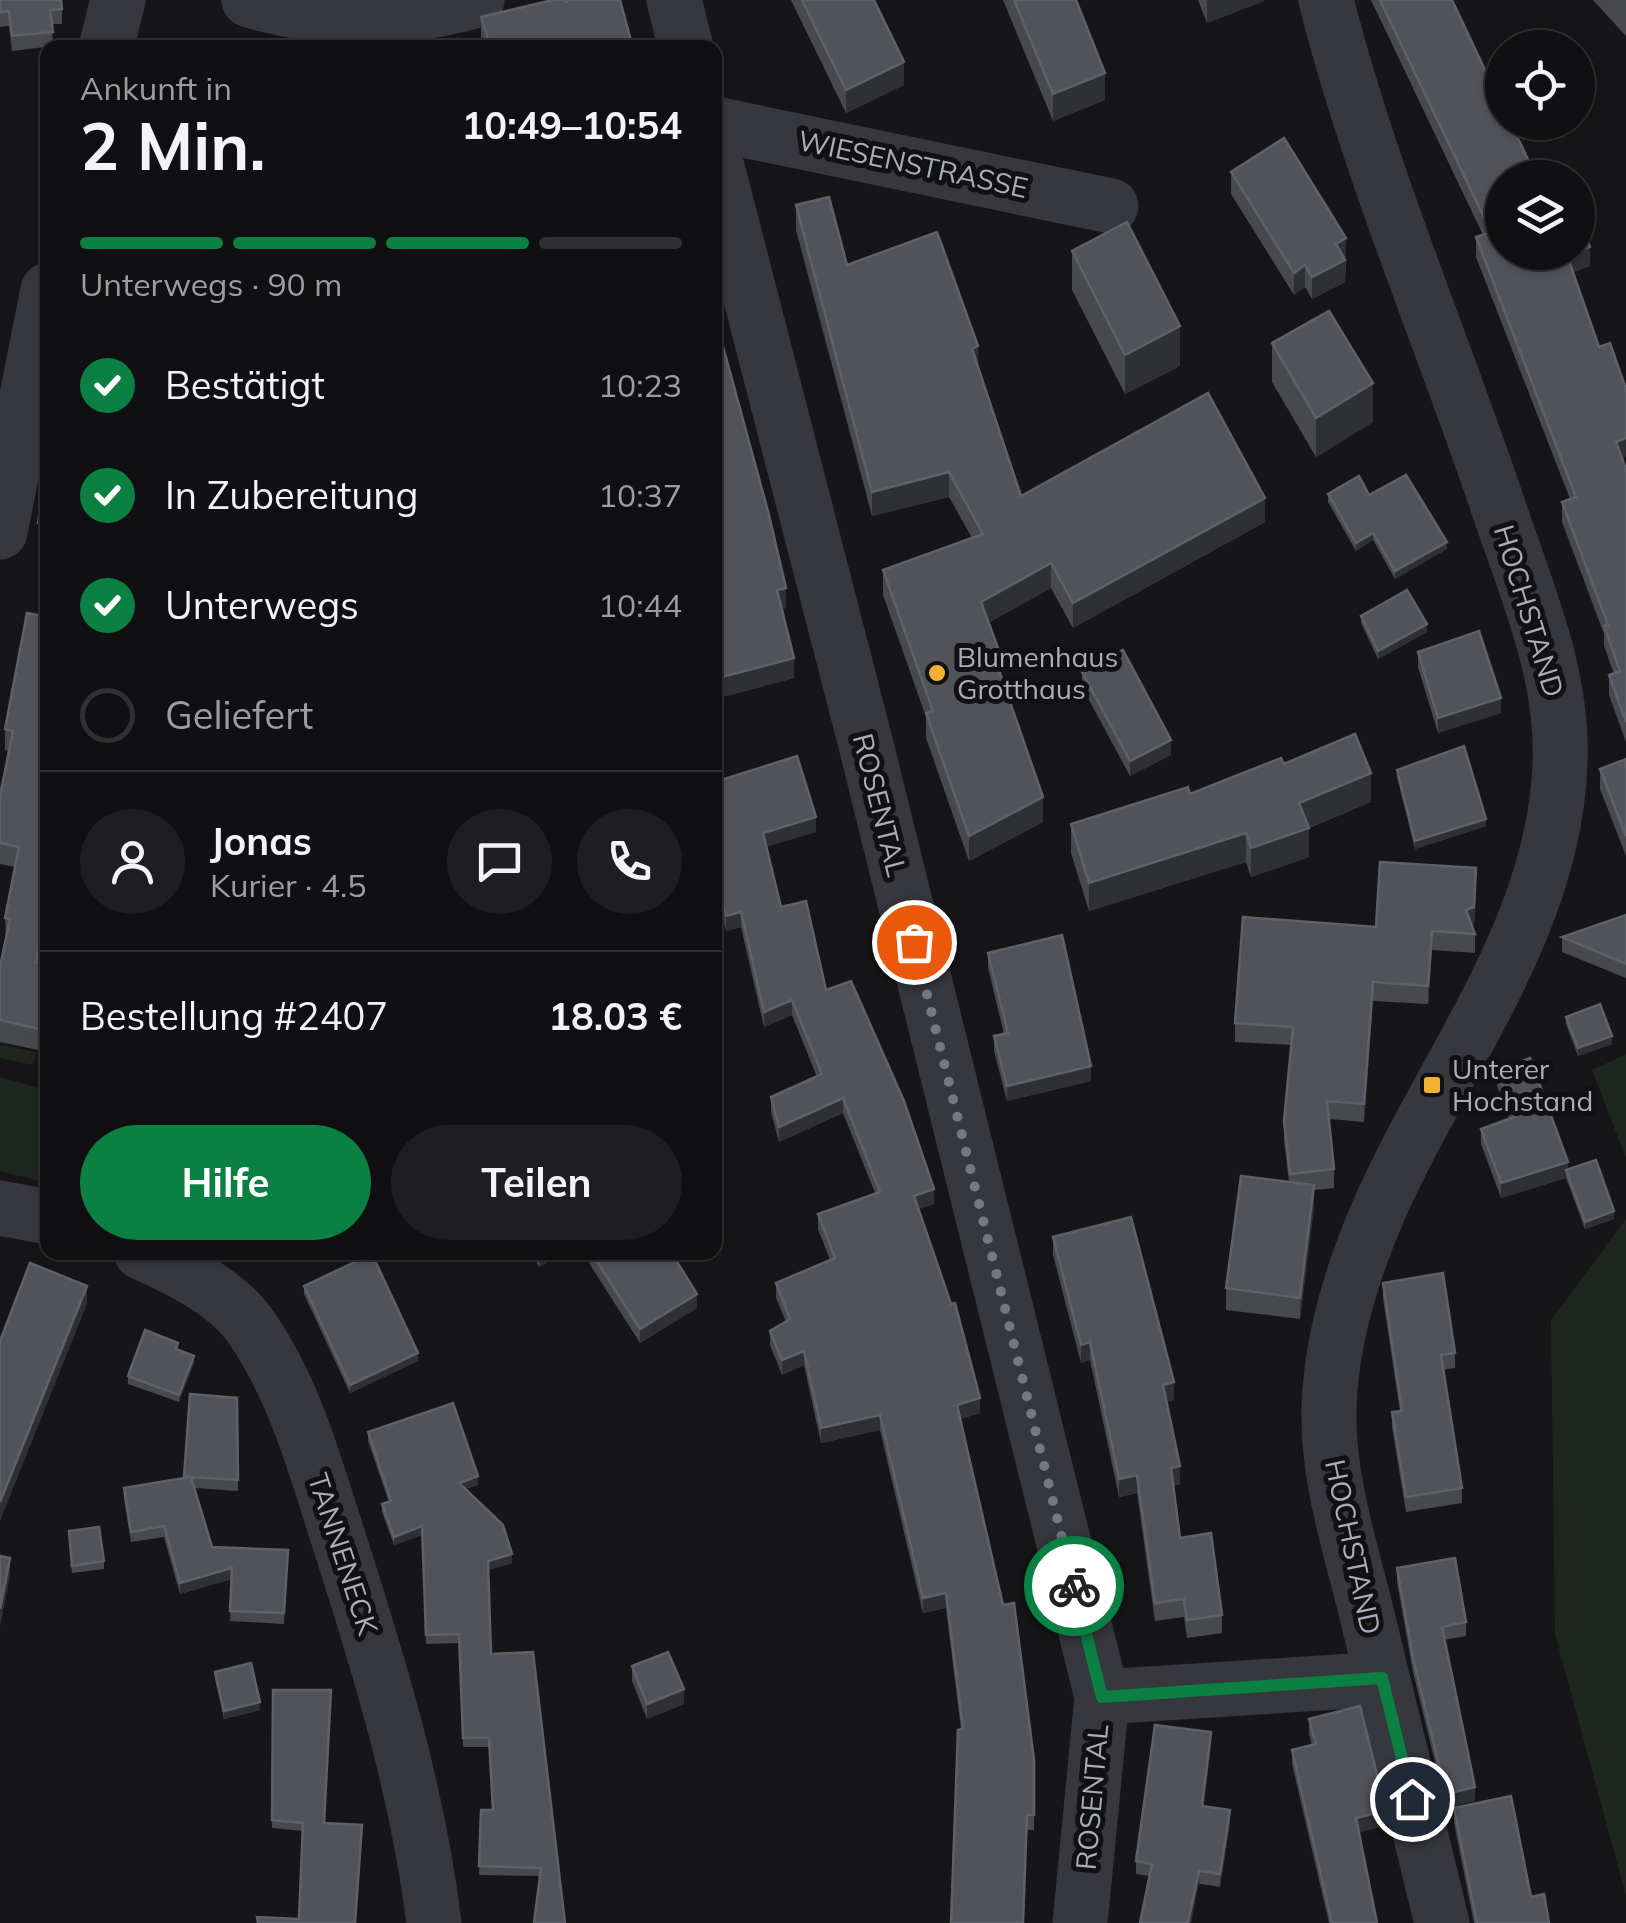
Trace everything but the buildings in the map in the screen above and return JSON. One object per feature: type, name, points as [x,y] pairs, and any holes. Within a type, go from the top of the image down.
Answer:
[{"type":"street","points":[[108,40],[118,0]]},
{"type":"street","points":[[248,0],[422,31],[477,0]]},
{"type":"street","points":[[674,0],[684,40]]},
{"type":"street","name":"HOCHSTAND","points":[[1326,0],[1369,153],[1460,395],[1544,642],[1560,726],[1557,804],[1540,882],[1494,989],[1376,1215],[1358,1265],[1337,1349],[1328,1413],[1336,1487],[1442,1923]]},
{"type":"street","name":"WIESENSTRASSE","points":[[722,125],[1111,206]]},
{"type":"street","name":"ROSENTAL","points":[[722,186],[865,742],[1102,1697],[1080,1923]]},
{"type":"street","points":[[0,532],[40,330]]},
{"type":"street","points":[[0,1208],[40,1216]]},
{"type":"street","name":"TANNENECK","points":[[155,1260],[193,1280],[246,1320],[289,1396],[362,1609],[407,1770],[434,1923]]},
{"type":"street","points":[[1102,1697],[1382,1678]]},
{"type":"shaded area","points":[[0,1045],[36,1052],[33,1065],[0,1058]]},
{"type":"shaded area","points":[[1626,1054],[1626,1158],[1592,1070]]},
{"type":"shaded area","points":[[0,1077],[40,1088],[40,1181],[0,1171]]},
{"type":"shaded area","points":[[1626,1219],[1626,1896],[1555,1634],[1551,1320]]},
{"type":"way so far","points":[[914,942],[1074,1586]]},
{"type":"place","name":"Blumenhaus Grotthaus","points":[[937,673]]},
{"type":"place","name":"Unterer Hochstand","points":[[1432,1085]]},
{"type":"route","points":[[1074,1586],[1102,1697],[1382,1678],[1412,1799]]}]
